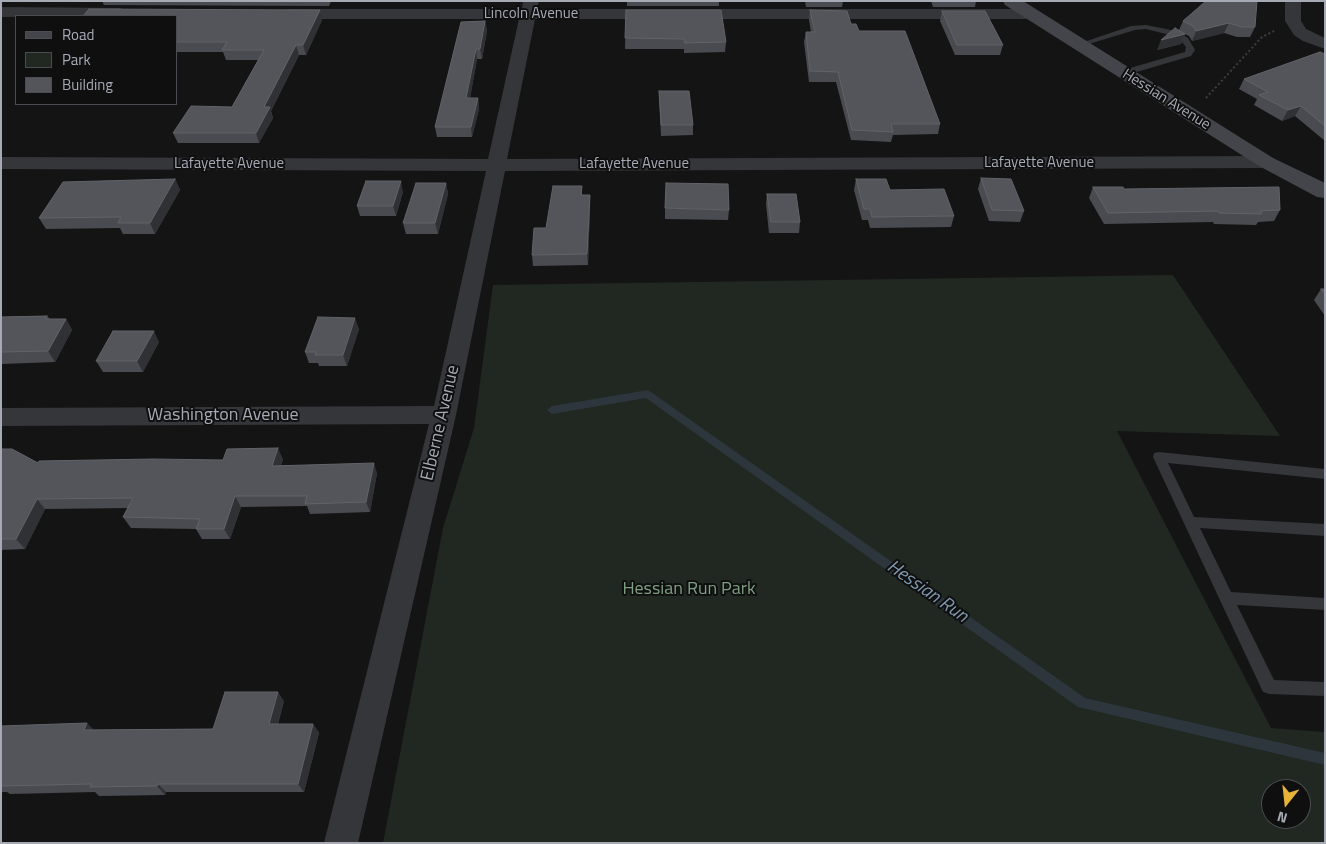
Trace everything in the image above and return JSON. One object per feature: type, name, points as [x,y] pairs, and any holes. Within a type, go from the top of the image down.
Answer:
[{"type":"main road","name":"Hessian Avenue","points":[[1011,1],[1266,162],[1325,192]]},
{"type":"street","points":[[1,5],[17,1]]},
{"type":"street","points":[[1293,1],[1293,22],[1300,32],[1309,38],[1325,44]]},
{"type":"street","name":"Lincoln Avenue","points":[[270,14],[529,8],[1030,14]]},
{"type":"street","name":"Elberne Avenue","points":[[341,843],[444,415],[529,8]]},
{"type":"street","points":[[1,12],[130,13]]},
{"type":"street","name":"Lafayette Avenue","points":[[1,164],[496,165],[1266,162]]},
{"type":"street","name":"Washington Avenue","points":[[1,417],[444,415]]},
{"type":"lane","points":[[1078,45],[1134,28],[1146,27],[1173,33],[1185,40],[1190,47],[1191,50],[1188,54],[1123,73]]},
{"type":"lane","points":[[1325,474],[1159,457],[1269,687],[1325,689]]},
{"type":"lane","points":[[1190,522],[1325,530]]},
{"type":"lane","points":[[1227,598],[1325,604]]},
{"type":"path","points":[[1191,116],[1262,37],[1293,22]]},
{"type":"green space","name":"Hessian Run Park","points":[[1173,275],[1280,436],[1117,431],[1271,728],[1325,732],[1325,843],[383,843],[443,528],[474,428],[493,285]]},
{"type":"building","points":[[1206,1],[1257,1],[1255,27],[1242,27],[1229,23],[1196,31],[1193,26],[1183,21]]},
{"type":"building","points":[[89,9],[320,10],[303,45],[296,45],[264,107],[270,107],[256,133],[173,133],[191,106],[232,107],[264,50],[222,50],[227,42],[178,42],[178,15],[84,15]]},
{"type":"building","points":[[626,10],[721,10],[726,42],[685,43],[684,39],[625,38]]},
{"type":"building","points":[[810,10],[847,11],[851,24],[856,24],[859,31],[905,31],[940,124],[891,124],[893,132],[852,130],[838,72],[810,71],[806,32],[815,32]]},
{"type":"building","points":[[942,11],[985,11],[1003,45],[957,45]]},
{"type":"building","points":[[485,21],[480,49],[476,49],[466,98],[478,98],[471,127],[435,127],[461,22]]},
{"type":"building","points":[[1175,28],[1185,34],[1161,40]]},
{"type":"building","points":[[1320,52],[1325,54],[1325,126],[1301,106],[1288,110],[1259,95],[1268,92],[1244,79]]},
{"type":"building","points":[[659,91],[689,91],[693,125],[661,125]]},
{"type":"building","points":[[981,178],[1011,179],[1024,211],[992,210]]},
{"type":"building","points":[[175,179],[150,223],[118,223],[121,217],[39,218],[63,182]]},
{"type":"building","points":[[856,179],[886,179],[890,190],[944,189],[954,216],[872,217],[870,209],[864,209]]},
{"type":"building","points":[[366,181],[401,181],[393,206],[357,206]]},
{"type":"building","points":[[416,183],[446,183],[435,223],[403,223]]},
{"type":"building","points":[[666,183],[728,184],[729,210],[665,208]]},
{"type":"building","points":[[553,186],[582,186],[581,195],[590,195],[587,254],[532,255],[534,228],[546,228]]},
{"type":"building","points":[[1093,187],[1123,187],[1124,189],[1279,187],[1280,210],[1260,211],[1262,214],[1219,213],[1218,211],[1108,213]]},
{"type":"building","points":[[767,194],[796,194],[800,222],[771,222]]},
{"type":"building","points":[[47,316],[45,319],[66,319],[48,351],[1,352],[1,317]]},
{"type":"building","points":[[318,317],[355,318],[343,355],[315,355],[316,352],[305,352]]},
{"type":"building","points":[[113,331],[154,331],[137,361],[96,361]]},
{"type":"building","points":[[278,448],[272,466],[374,463],[366,502],[305,504],[307,496],[235,496],[224,529],[196,529],[200,519],[123,517],[133,498],[37,499],[16,539],[1,539],[1,449],[12,449],[38,463],[39,461],[153,459],[223,460],[227,449]]},
{"type":"building","points":[[225,692],[278,692],[269,724],[313,724],[298,784],[158,784],[157,786],[90,787],[91,784],[1,786],[1,726],[87,723],[84,730],[213,729]]},
{"type":"waterway","name":"Hessian Run","points":[[552,410],[648,394],[1082,703],[1325,759]]}]
